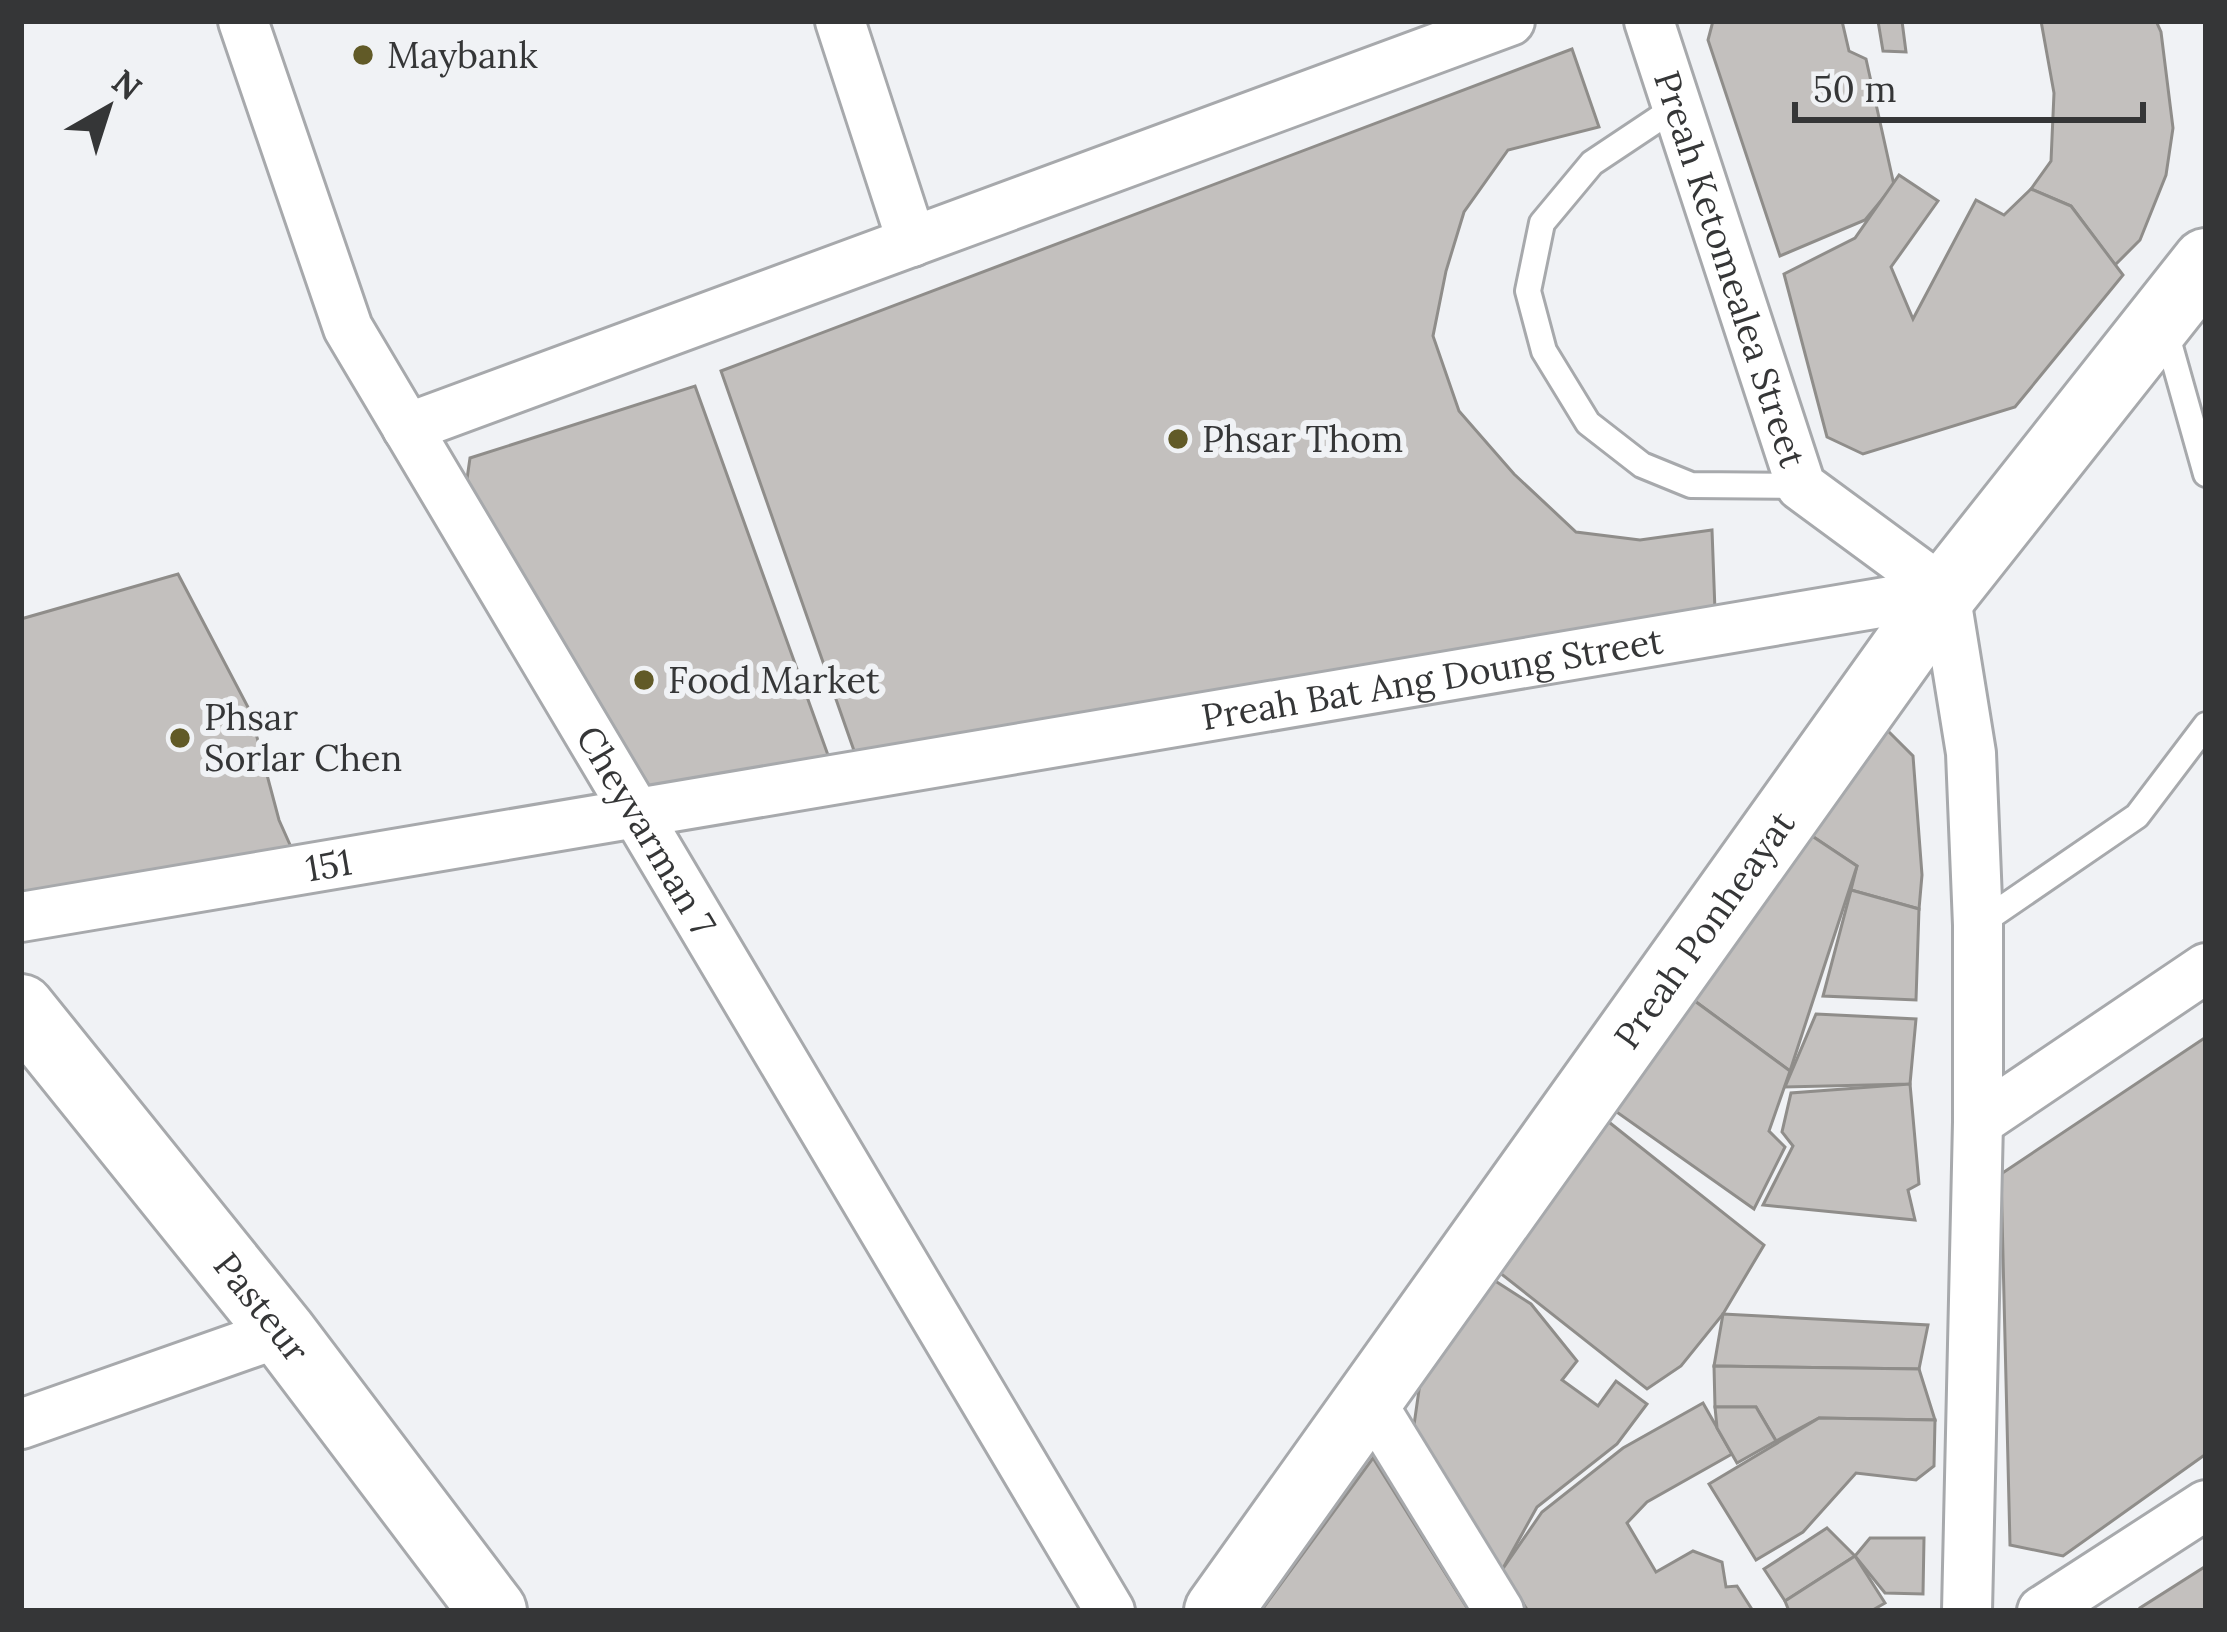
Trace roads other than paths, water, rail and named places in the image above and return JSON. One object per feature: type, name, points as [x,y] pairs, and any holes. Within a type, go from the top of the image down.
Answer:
[{"type":"street","name":"Cheyvarman 7","points":[[243,21],[348,328],[1110,1611]]},
{"type":"street","points":[[840,21],[912,242]]},
{"type":"street","points":[[407,428],[1510,21]]},
{"type":"street","name":"Preah Ketomealea Street","points":[[1649,21],[1801,486],[1945,592]]},
{"type":"street","name":"Preah Ponheayat","points":[[1218,1611],[1945,592],[2206,262]]},
{"type":"street","points":[[1945,592],[1971,753],[1978,926],[1967,1611]]},
{"type":"street","name":"Preah Bat Ang Doung Street","points":[[636,813],[1945,592]]},
{"type":"street","name":"151","points":[[21,917],[636,813]]},
{"type":"street","points":[[1978,1122],[2206,968]]},
{"type":"street","name":"Pasteur","points":[[21,1008],[282,1332],[493,1611]]},
{"type":"street","points":[[21,1424],[282,1332]]},
{"type":"street","points":[[1369,1399],[1499,1611]]},
{"type":"street","points":[[2042,1611],[2206,1505]]},
{"type":"lane","points":[[1676,107],[1592,164],[1541,223],[1528,291],[1544,350],[1588,423],[1642,465],[1691,485],[1801,486]]},
{"type":"lane","points":[[2162,317],[2206,474]]},
{"type":"lane","points":[[1978,926],[2137,816],[2206,724]]},
{"type":"place","name":"Maybank","points":[[363,55]]},
{"type":"place","name":"Phsar Thom","points":[[1178,439]]},
{"type":"place","name":"Food Market","points":[[644,680]]},
{"type":"place","name":"Phsar Sorlar Chen","points":[[180,738]]}]
